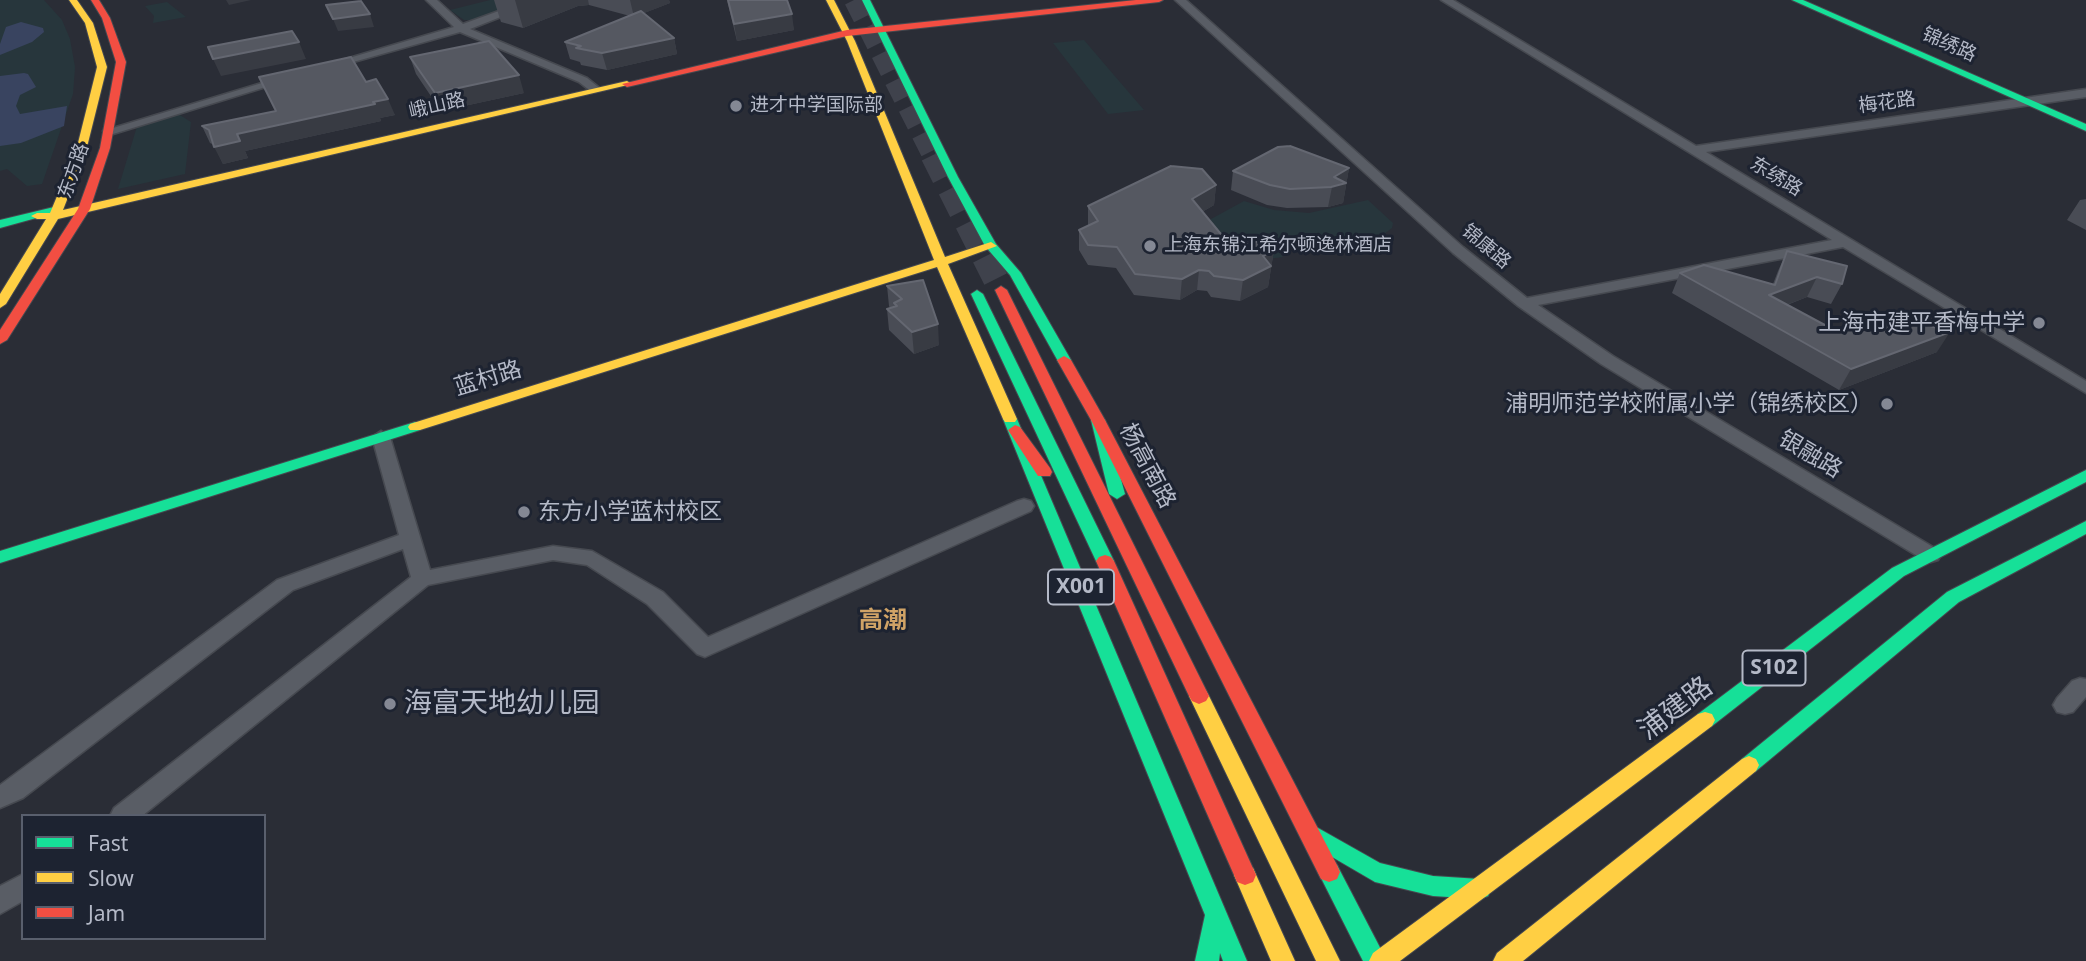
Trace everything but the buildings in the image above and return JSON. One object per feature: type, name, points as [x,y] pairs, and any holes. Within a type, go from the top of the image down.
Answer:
[{"type":"main road","name":"东方路","points":[[0,304],[56,212],[81,151],[102,66],[89,23],[74,0]]},
{"type":"main road","name":"东方路","points":[[0,340],[86,206],[109,131],[121,62],[106,18],[95,0]]},
{"type":"main road","name":"X001","points":[[830,0],[846,30],[951,287],[1015,430],[1235,961]]},
{"type":"main road","name":"杨高南路","points":[[866,0],[953,177],[991,246],[1016,273],[1097,420],[1375,961]]},
{"type":"main road","points":[[878,25],[1094,0]]},
{"type":"main road","points":[[878,25],[1159,0]]},
{"type":"main road","name":"锦绣路","points":[[1796,0],[2034,101],[2086,119]]},
{"type":"main road","name":"锦绣路","points":[[1809,0],[2034,101],[2086,128]]},
{"type":"main road","name":"峨山路","points":[[0,224],[846,30],[878,25]]},
{"type":"main road","name":"蓝村路","points":[[0,556],[991,246]]},
{"type":"main road","name":"X001","points":[[1001,290],[1328,961]]},
{"type":"main road","name":"X001","points":[[977,294],[1111,573],[1283,961]]},
{"type":"main road","points":[[1097,420],[1137,568]]},
{"type":"main road","points":[[1015,430],[1111,573]]},
{"type":"main road","name":"浦建路","points":[[1381,961],[1898,572],[2086,475]]},
{"type":"main road","name":"S102","points":[[1505,961],[1523,953],[1953,597],[2086,527]]},
{"type":"main road","points":[[1310,833],[1375,872],[1433,886],[1480,889]]},
{"type":"main road","points":[[1207,961],[1216,915]]},
{"type":"street","points":[[431,0],[461,28],[594,88]]},
{"type":"street","points":[[109,131],[461,28],[539,0]]},
{"type":"street","name":"锦康路","points":[[1180,0],[1448,241],[1524,303]]},
{"type":"street","name":"东绣路","points":[[1446,0],[2086,388]]},
{"type":"street","name":"梅花路","points":[[1694,150],[2086,93]]},
{"type":"street","points":[[1524,303],[1846,242]]},
{"type":"street","name":"银融路","points":[[1524,303],[1607,360],[1931,555]]},
{"type":"street","points":[[381,437],[422,579]]},
{"type":"street","points":[[126,814],[422,579],[553,553],[592,558],[655,598],[705,648],[1024,506]]},
{"type":"street","points":[[0,797],[14,790],[285,585],[410,539]]},
{"type":"street","points":[[2065,705],[2080,687],[2086,688]]},
{"type":"street","points":[[0,901],[21,887]]},
{"type":"shaded area","points":[[0,0],[44,0],[62,20],[70,39],[75,67],[73,94],[42,184],[27,186],[7,169],[0,171]]},
{"type":"shaded area","points":[[490,0],[533,0],[479,20],[464,20],[450,10]]},
{"type":"shaded area","points":[[167,2],[186,17],[153,23],[154,16],[145,6]]},
{"type":"shaded area","points":[[1084,40],[1144,110],[1108,114],[1053,43]]},
{"type":"shaded area","points":[[175,112],[191,122],[185,174],[118,189],[138,123]]},
{"type":"shaded area","points":[[1368,200],[1393,223],[1392,228],[1364,249],[1349,251],[1332,234],[1272,243],[1283,257],[1261,260],[1200,225],[1244,201],[1274,210],[1309,213]]},
{"type":"water","points":[[21,22],[43,28],[44,32],[32,42],[0,55],[0,44],[6,27]]},
{"type":"water","points":[[28,74],[36,87],[20,95],[16,106],[20,114],[67,106],[64,126],[21,143],[0,146],[0,76]]},
{"type":"tunnel","points":[[854,0],[933,157]]},
{"type":"tunnel","points":[[933,155],[1001,290]]},
{"type":"traffic: fast","points":[[866,0],[953,177],[991,246],[1015,273],[1064,360]]},
{"type":"traffic: fast","points":[[1796,0],[2086,128]]},
{"type":"traffic: fast","points":[[0,224],[54,210]]},
{"type":"traffic: fast","points":[[977,294],[1105,561]]},
{"type":"traffic: fast","points":[[1010,419],[1235,961]]},
{"type":"traffic: fast","points":[[1098,420],[1117,494]]},
{"type":"traffic: fast","points":[[0,557],[415,427]]},
{"type":"traffic: fast","points":[[1705,720],[1898,572],[2086,475]]},
{"type":"traffic: fast","points":[[1749,765],[1953,597],[2086,527]]},
{"type":"traffic: fast","points":[[1311,833],[1375,872],[1433,886],[1480,889]]},
{"type":"traffic: fast","points":[[1329,872],[1375,961]]},
{"type":"traffic: fast","points":[[1207,961],[1216,915]]},
{"type":"traffic: slow","points":[[0,304],[58,209],[81,151],[102,67],[89,23],[73,0]]},
{"type":"traffic: slow","points":[[830,0],[851,41],[951,287],[1010,419]]},
{"type":"traffic: slow","points":[[37,216],[54,216],[627,84]]},
{"type":"traffic: slow","points":[[415,427],[991,246]]},
{"type":"traffic: slow","points":[[1199,696],[1328,961]]},
{"type":"traffic: slow","points":[[1381,961],[1705,720]]},
{"type":"traffic: slow","points":[[1505,961],[1749,765]]},
{"type":"traffic: slow","points":[[1245,875],[1283,961]]},
{"type":"traffic: jam","points":[[0,340],[84,209],[105,148],[121,62],[106,18],[95,0]]},
{"type":"traffic: jam","points":[[627,84],[847,33],[1159,0]]},
{"type":"traffic: jam","points":[[1001,290],[1199,696]]},
{"type":"traffic: jam","points":[[1064,360],[1098,420],[1329,872]]},
{"type":"traffic: jam","points":[[1015,430],[1044,472]]},
{"type":"traffic: jam","points":[[1105,561],[1245,875]]},
{"type":"place","name":"进才中学国际部","points":[[736,106]]},
{"type":"place","name":"上海东锦江希尔顿逸林酒店","points":[[1150,246]]},
{"type":"place","name":"上海市建平香梅中学","points":[[2039,323]]},
{"type":"place","name":"浦明师范学校附属小学（锦绣校区）","points":[[1887,404]]},
{"type":"place","name":"东方小学蓝村校区","points":[[524,512]]},
{"type":"place","name":"海富天地幼儿园","points":[[390,704]]},
{"type":"district","name":"高潮","points":[[883,621]]}]
